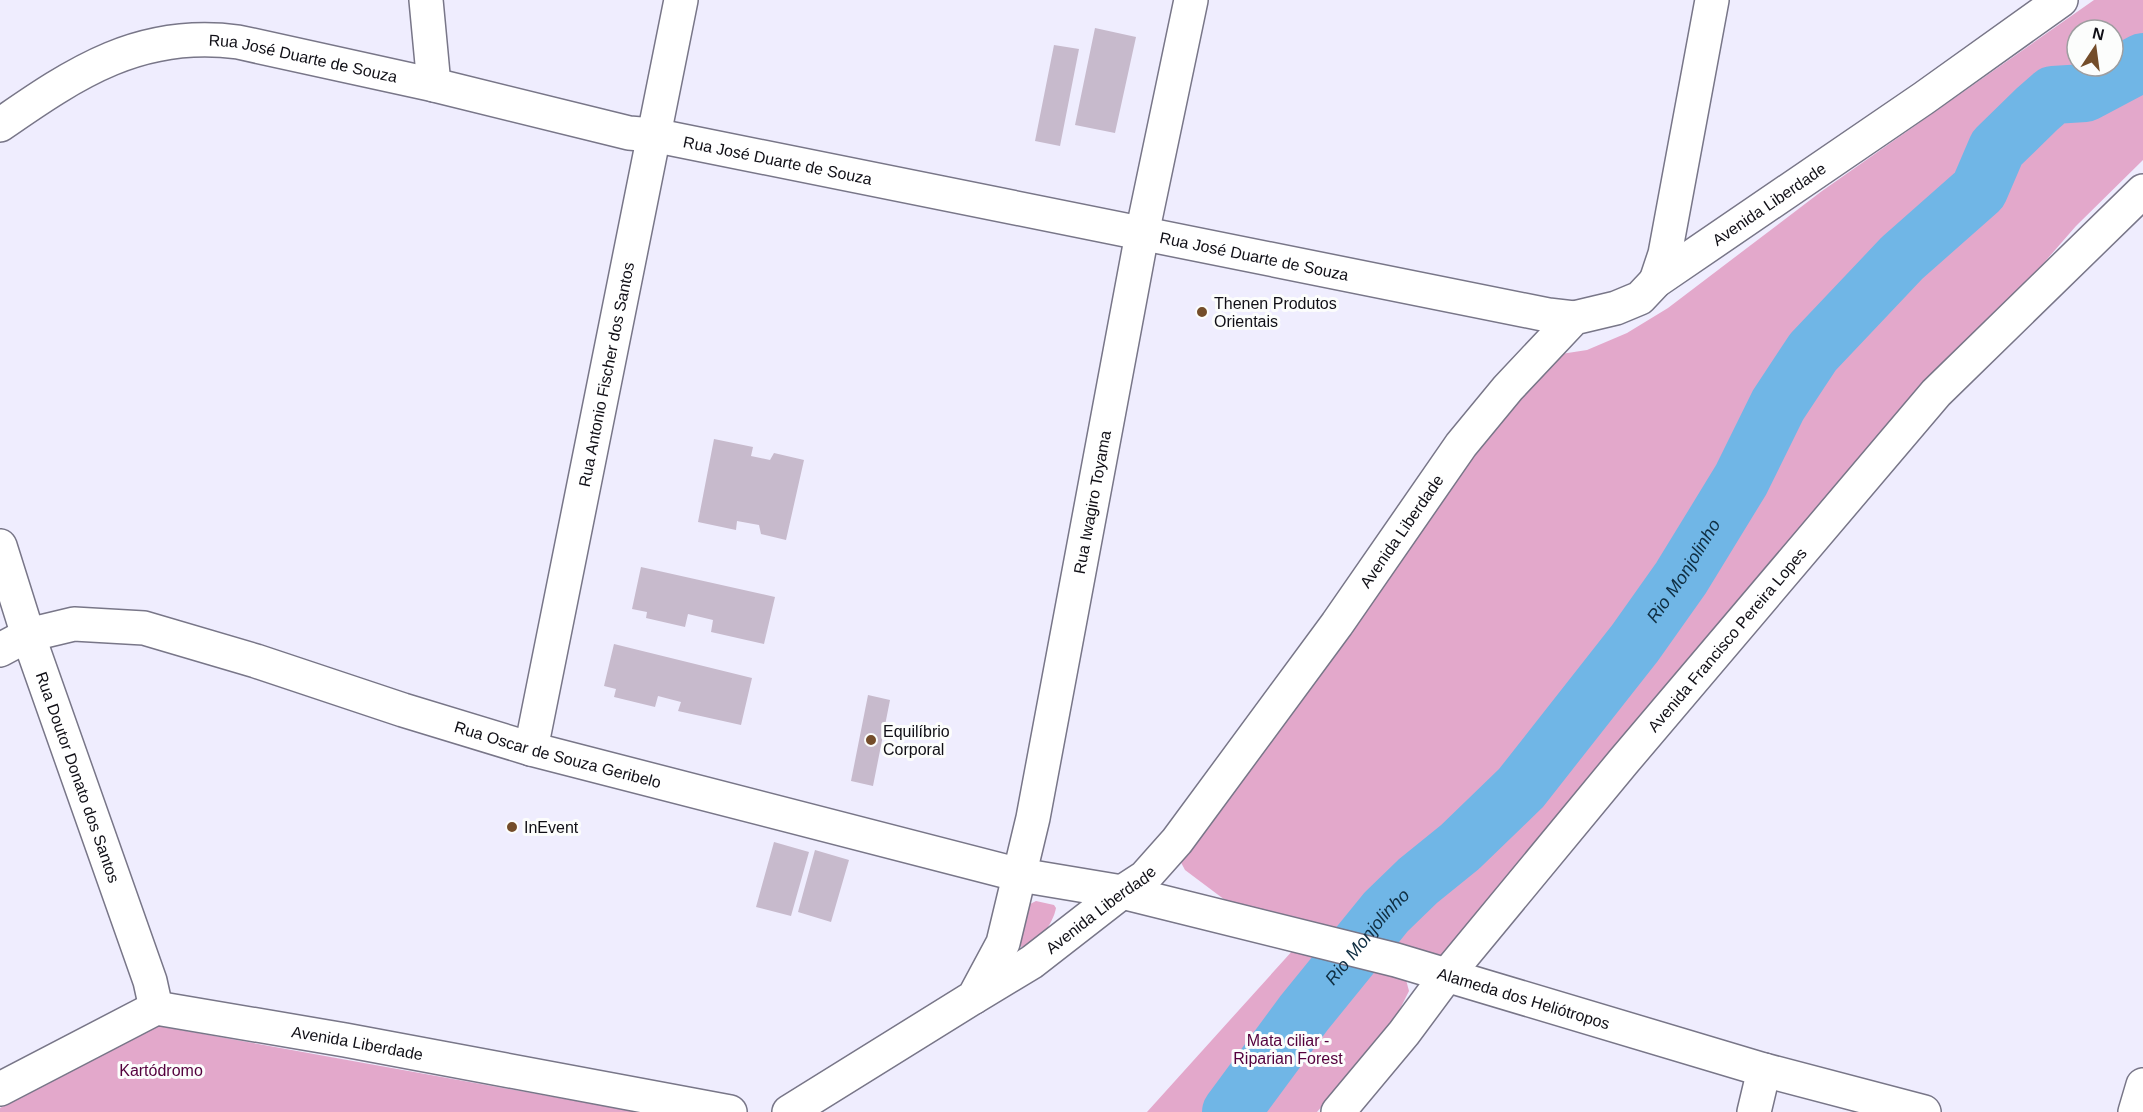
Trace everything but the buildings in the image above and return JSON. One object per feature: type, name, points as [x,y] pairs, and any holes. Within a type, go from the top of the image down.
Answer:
[{"type":"street","points":[[426,0],[434,85]]},
{"type":"street","name":"Rua Antonio Fischer dos Santos","points":[[531,749],[681,0]]},
{"type":"street","name":"Rua Iwagiro Toyama","points":[[974,997],[1003,943],[1033,818],[1142,234],[1191,0]]},
{"type":"street","points":[[1656,281],[1665,254],[1712,0]]},
{"type":"street","name":"Avenida Liberdade","points":[[789,1112],[1032,962],[1122,892],[1145,877],[1177,841],[1337,624],[1461,445],[1508,388],[1574,318],[1616,308],[1640,298],[1656,281],[1924,98],[2061,0]]},
{"type":"street","name":"Rua José Duarte de Souza","points":[[0,125],[50,91],[105,61],[146,46],[191,39],[214,39],[238,42],[434,85],[630,133],[653,135],[1548,315],[1574,318]]},
{"type":"street","name":"Avenida Francisco Pereira Lopes","points":[[1338,1112],[1404,1033],[1447,975],[1623,762],[1936,393],[2143,191]]},
{"type":"street","name":"Rua Doutor Donato dos Santos","points":[[0,546],[28,635],[150,981],[156,1008]]},
{"type":"street","name":"Rua Oscar de Souza Geribelo","points":[[0,650],[28,635],[74,624],[144,628],[256,661],[403,710],[531,749],[1020,875],[1122,892]]},
{"type":"street","name":"Alameda dos Heliótropos","points":[[1122,892],[1396,960],[1764,1070],[1924,1112]]},
{"type":"street","points":[[0,1089],[156,1008]]},
{"type":"street","name":"Avenida Liberdade","points":[[156,1008],[345,1040],[730,1112]]},
{"type":"street","points":[[1754,1112],[1764,1070]]},
{"type":"street","points":[[2135,1112],[2143,1085]]},
{"type":"green space","points":[[2094,0],[2143,0],[2143,160],[2076,226],[1445,956],[1225,900],[1185,870],[1177,855],[1541,362],[1561,354],[1587,350],[1627,333],[1668,308],[1822,191],[2065,20],[2065,78],[2125,78],[2125,18],[2068,18]]},
{"type":"green space","points":[[1036,901],[1054,905],[1056,908],[1044,933],[1033,942],[1021,947],[1019,942],[1028,907]]},
{"type":"green space","name":"Mata ciliar - Riparian Forest","points":[[1294,949],[1404,972],[1409,991],[1394,1021],[1317,1112],[1147,1112]]},
{"type":"green space","name":"Kartódromo","points":[[158,1026],[637,1112],[0,1112],[0,1108],[147,1029]]},
{"type":"waterway","name":"Rio Monjolinho","points":[[1231,1112],[1304,1013],[1386,912],[1418,881],[1460,847],[1521,788],[1635,643],[1681,578],[1741,480],[1778,405],[1813,352],[1902,258],[1979,190],[1997,148],[2037,109],[2053,95],[2085,93],[2143,62]]},
{"type":"place","name":"Thenen Produtos Orientais","points":[[1202,312]]},
{"type":"place","name":"Equilíbrio Corporal","points":[[871,740]]},
{"type":"place","name":"InEvent","points":[[512,827]]}]
